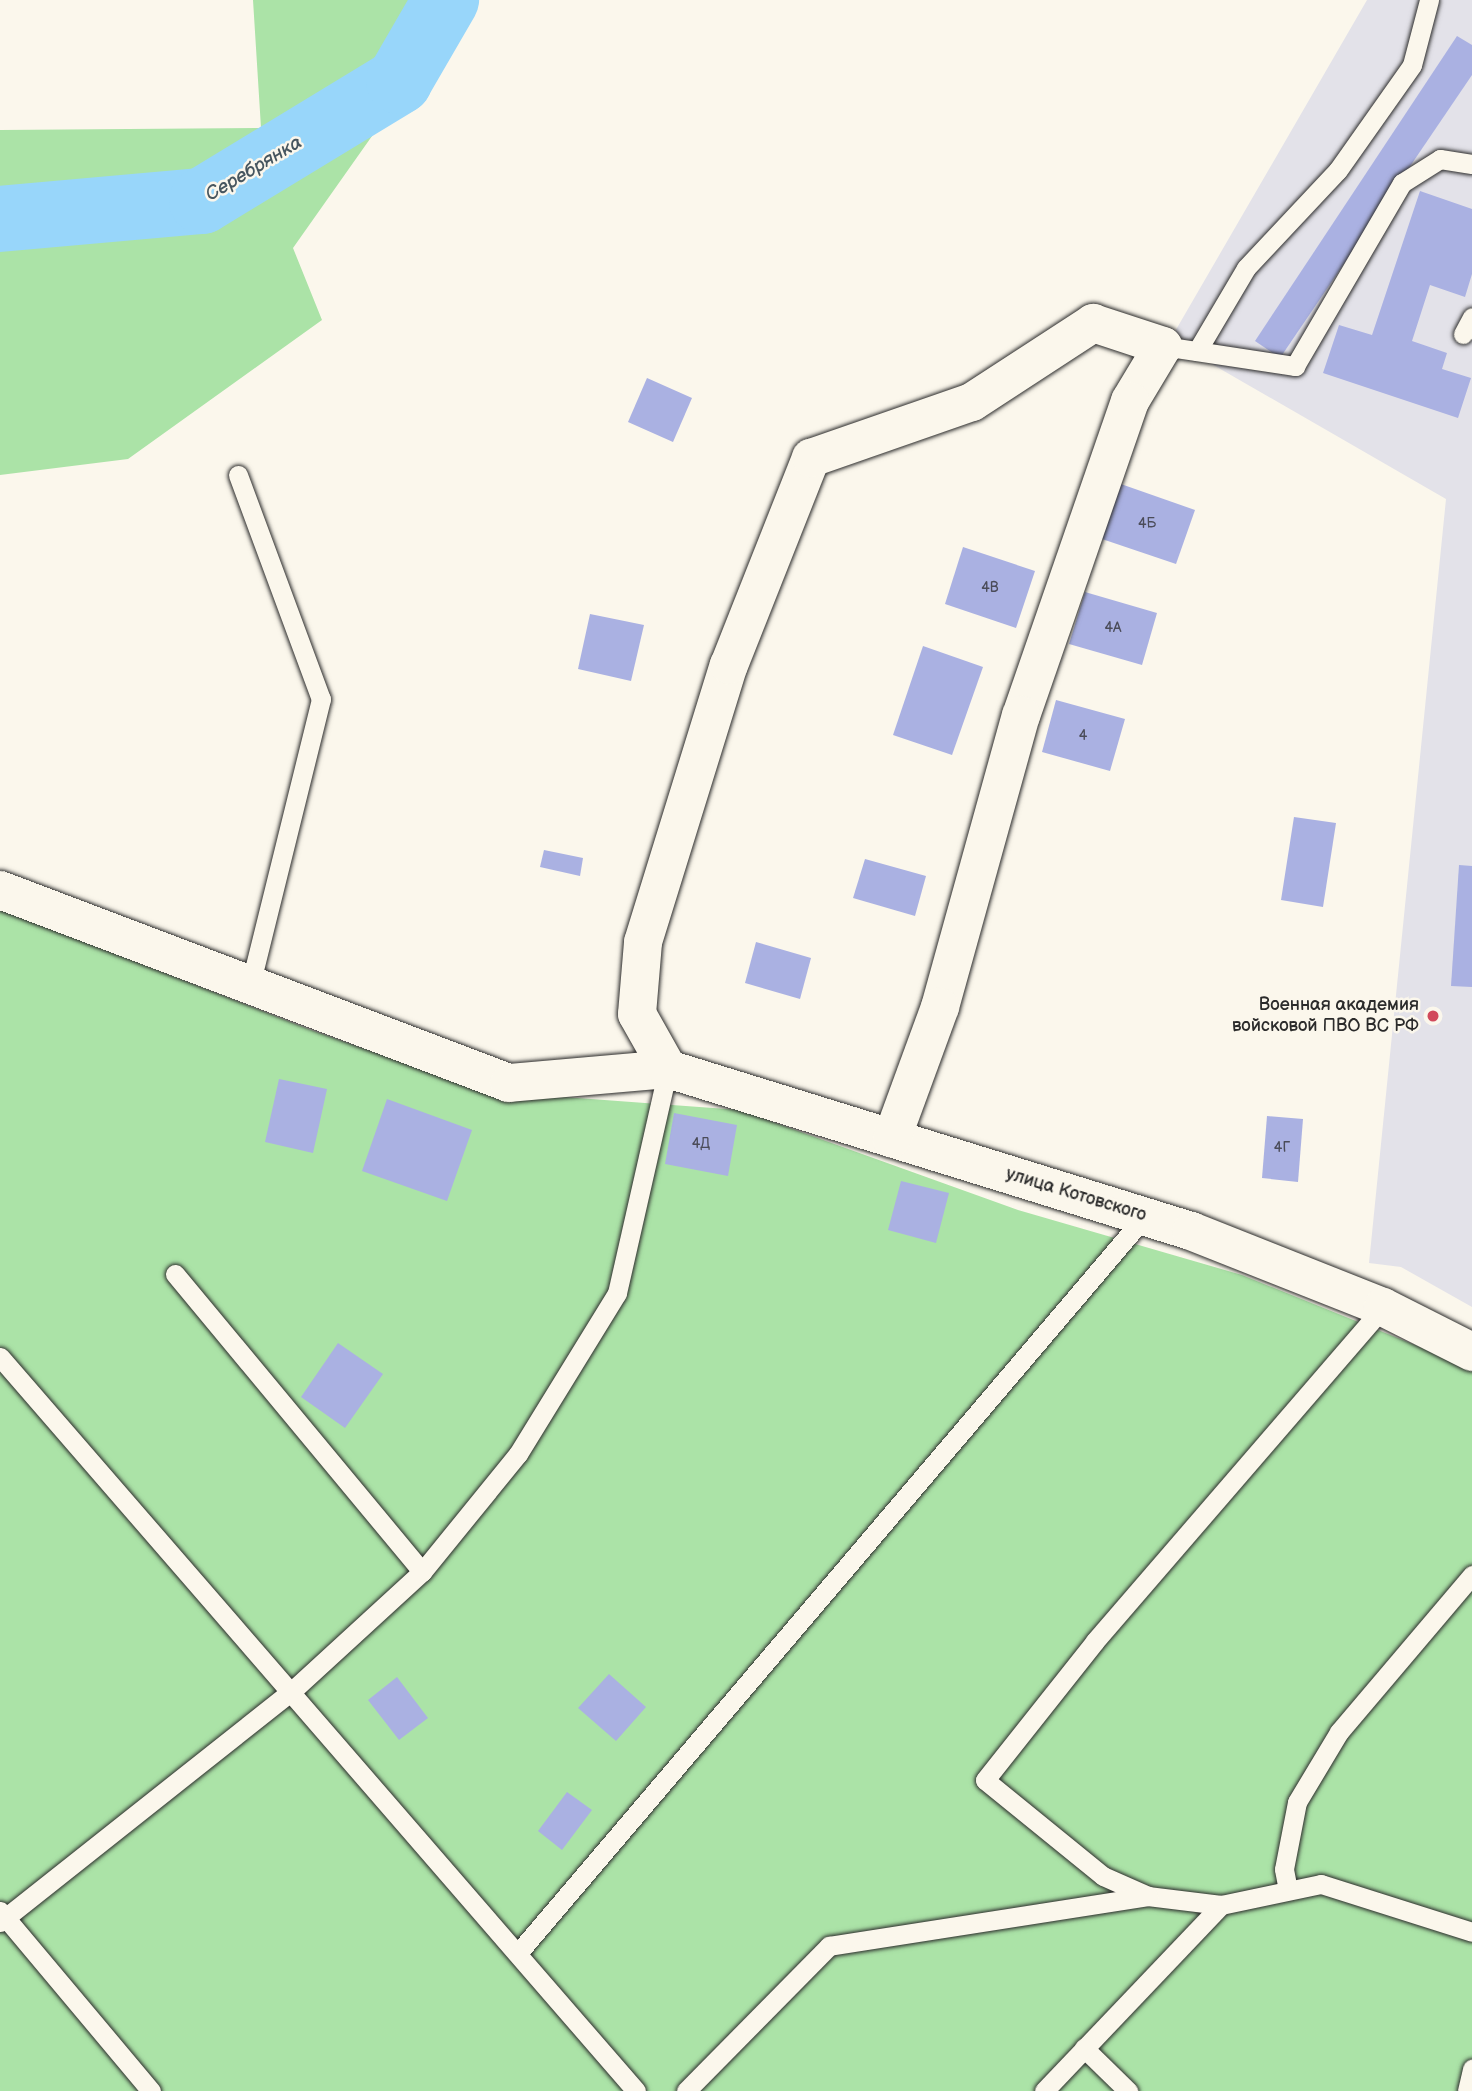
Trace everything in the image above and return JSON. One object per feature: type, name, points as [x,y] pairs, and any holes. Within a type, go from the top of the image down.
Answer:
[{"type":"street","points":[[0,890],[509,1083],[668,1069],[637,1014],[643,942],[729,665],[811,458],[972,402],[1093,323],[1180,349],[1130,401],[1021,715],[940,1007],[892,1138]]},
{"type":"street","name":"улица Котовского","points":[[668,1069],[1144,1216],[1383,1307],[1472,1352]]},
{"type":"lane","points":[[1180,349],[1246,268],[1338,170],[1412,65],[1429,0]]},
{"type":"lane","points":[[1180,349],[1295,366],[1402,183],[1440,159],[1472,164]]},
{"type":"lane","points":[[237,475],[321,699],[250,985]]},
{"type":"lane","points":[[151,2091],[2,1917],[293,1690],[422,1572],[518,1454],[617,1293],[668,1069]]},
{"type":"lane","points":[[518,1953],[1144,1216]]},
{"type":"lane","points":[[175,1274],[422,1572]]},
{"type":"lane","points":[[1148,1896],[1103,1876],[985,1780],[1104,1631],[1383,1307]]},
{"type":"lane","points":[[0,1357],[293,1690],[636,2091]]},
{"type":"lane","points":[[1289,1891],[1284,1869],[1297,1802],[1339,1732],[1472,1575]]},
{"type":"lane","points":[[686,2091],[830,1946],[1148,1896],[1221,1905],[1321,1884],[1472,1931]]},
{"type":"lane","points":[[1044,2091],[1221,1905]]},
{"type":"lane","points":[[1084,2049],[1128,2091]]},
{"type":"lane","points":[[1467,2091],[1472,2069]]},
{"type":"shaded area","points":[[1367,0],[1472,0],[1472,1307],[1401,1267],[1369,1263],[1446,499],[1170,340]]},
{"type":"green space","points":[[253,0],[468,0],[293,248],[322,320],[128,459],[0,475],[0,130],[261,128]]},
{"type":"green space","points":[[0,909],[311,1030],[512,1101],[550,1096],[740,1110],[1018,1210],[1242,1275],[1472,1368],[1472,2091],[0,2091]]},
{"type":"building","points":[[1457,36],[1472,45],[1472,75],[1280,358],[1255,341]]},
{"type":"building","points":[[1420,191],[1472,209],[1472,274],[1465,297],[1430,285],[1412,341],[1447,353],[1442,369],[1471,378],[1458,418],[1323,373],[1339,325],[1372,335]]},
{"type":"building","points":[[647,378],[692,398],[673,442],[628,422]]},
{"type":"building","points":[[1118,483],[1195,510],[1176,564],[1099,538]]},
{"type":"building","points":[[963,547],[1035,571],[1016,628],[945,604]]},
{"type":"building","points":[[1085,592],[1157,613],[1142,665],[1069,644]]},
{"type":"building","points":[[590,614],[644,625],[631,681],[578,669]]},
{"type":"building","points":[[923,646],[983,667],[952,755],[893,735]]},
{"type":"building","points":[[1056,700],[1125,719],[1110,771],[1042,752]]},
{"type":"building","points":[[1294,817],[1336,823],[1323,907],[1281,900]]},
{"type":"building","points":[[544,850],[583,858],[580,876],[540,867]]},
{"type":"building","points":[[865,859],[926,876],[915,916],[853,898]]},
{"type":"building","points":[[1459,865],[1472,866],[1472,987],[1451,986]]},
{"type":"building","points":[[756,942],[811,958],[800,999],[745,983]]},
{"type":"building","points":[[279,1079],[327,1089],[313,1153],[265,1142]]},
{"type":"building","points":[[387,1099],[472,1130],[447,1201],[362,1171]]},
{"type":"building","points":[[674,1113],[737,1125],[728,1176],[665,1164]]},
{"type":"building","points":[[1267,1116],[1303,1119],[1298,1182],[1262,1178]]},
{"type":"building","points":[[901,1181],[949,1193],[936,1243],[888,1230]]},
{"type":"building","points":[[338,1343],[383,1374],[345,1428],[301,1397]]},
{"type":"building","points":[[609,1674],[646,1707],[616,1741],[578,1708]]},
{"type":"building","points":[[397,1677],[428,1718],[399,1740],[368,1700]]},
{"type":"building","points":[[567,1792],[592,1810],[562,1850],[538,1831]]},
{"type":"waterway","name":"Серебрянка","points":[[0,219],[202,201],[399,81],[446,0]]},
{"type":"place","name":"Военная академия войсковой ПВО ВС РФ","points":[[1433,1016]]}]
